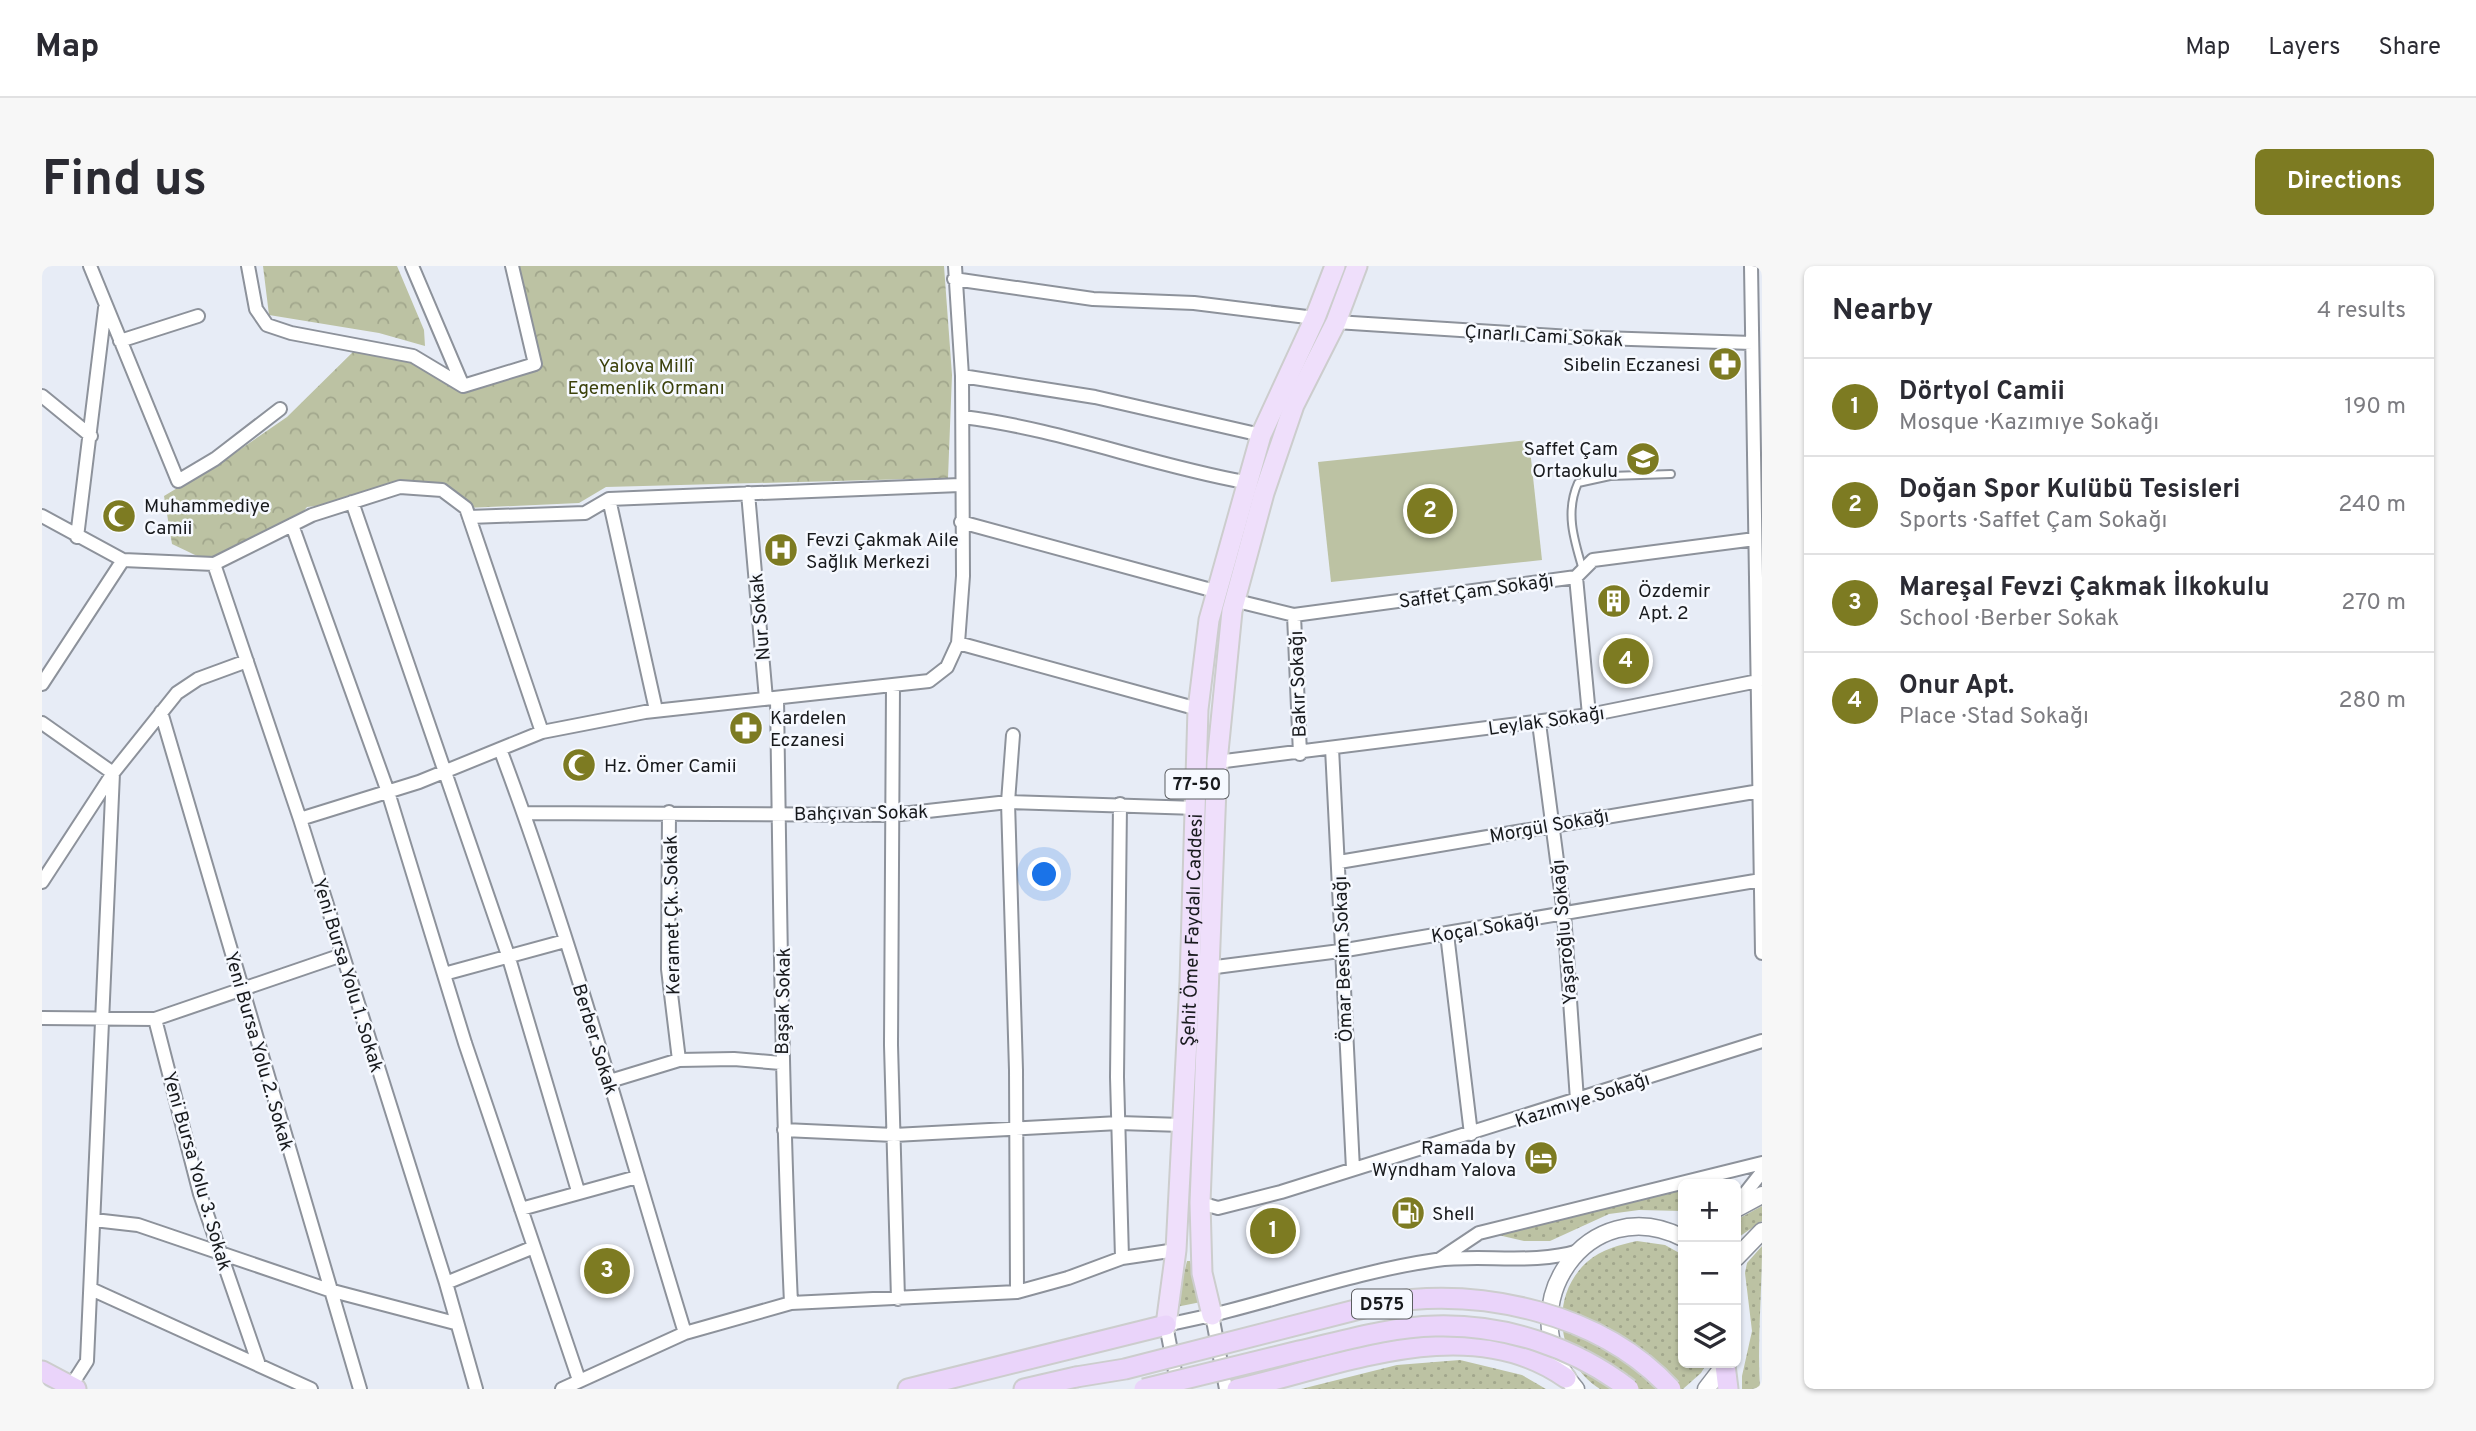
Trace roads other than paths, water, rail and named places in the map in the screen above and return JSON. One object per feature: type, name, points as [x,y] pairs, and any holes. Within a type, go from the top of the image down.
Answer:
[{"type":"highway","name":"D575","points":[[1024,1389],[1125,1369],[1383,1303],[1419,1297],[1461,1296],[1520,1306],[1588,1331],[1625,1349],[1671,1389]]},
{"type":"highway","points":[[908,1389],[1166,1325]]},
{"type":"highway","name":"D575","points":[[1144,1389],[1356,1338],[1435,1326],[1498,1331],[1535,1341],[1598,1366],[1629,1389]]},
{"type":"highway","points":[[1237,1389],[1387,1352],[1441,1345],[1505,1352],[1538,1362],[1571,1383]]},
{"type":"highway","points":[[1725,1368],[1728,1389]]},
{"type":"highway","points":[[42,1371],[74,1388]]},
{"type":"main road","name":"Şehit Ömer Faydalı Caddesi","points":[[1166,1325],[1176,1250],[1202,666],[1215,591],[1245,482],[1261,435],[1315,318],[1335,266]]},
{"type":"main road","name":"Şehit Ömer Faydalı Caddesi","points":[[1212,1315],[1202,1273],[1200,1203],[1217,762],[1226,650],[1235,595],[1264,493],[1294,405],[1336,322],[1357,266]]},
{"type":"street","points":[[90,266],[178,481],[215,459],[280,410]]},
{"type":"street","points":[[248,266],[256,309],[267,325],[413,356],[463,386],[535,364],[512,266]]},
{"type":"street","points":[[412,266],[463,386]]},
{"type":"street","points":[[1751,266],[1755,539],[1760,658],[1758,681],[1762,953]]},
{"type":"street","points":[[300,819],[388,792],[541,732],[656,710],[929,681],[947,667],[958,643],[963,576],[960,485],[962,376],[955,272],[1093,299],[1194,303],[1315,318]]},
{"type":"street","points":[[77,537],[105,306]]},
{"type":"street","points":[[120,341],[198,316]]},
{"type":"street","name":"Çınarlı Cami Sokak","points":[[1336,322],[1571,337],[1752,343]]},
{"type":"street","points":[[962,376],[1095,397],[1261,435]]},
{"type":"street","points":[[42,396],[91,436]]},
{"type":"street","points":[[963,417],[1010,423],[1196,473],[1245,482]]},
{"type":"street","points":[[469,517],[585,513],[609,499],[960,485]]},
{"type":"street","points":[[42,516],[123,560],[214,564],[312,514],[400,487],[442,490],[466,508],[541,732]]},
{"type":"street","name":"Nur Sokak","points":[[748,493],[772,698]]},
{"type":"street","points":[[609,499],[656,710]]},
{"type":"street","points":[[352,502],[508,955],[578,1191]]},
{"type":"street","points":[[961,522],[1215,591]]},
{"type":"street","points":[[292,525],[388,792],[444,974],[579,1380]]},
{"type":"street","name":"Saffet Çam Sokağı","points":[[1235,595],[1241,602],[1294,615],[1580,573],[1593,560],[1755,539]]},
{"type":"street","points":[[42,684],[123,560]]},
{"type":"street","name":"Yeni Bursa Yolu 1. Sokak","points":[[214,564],[300,819],[446,1283],[476,1389]]},
{"type":"street","points":[[1580,573],[1589,715]]},
{"type":"street","name":"Bakır Sokağı","points":[[1294,615],[1300,754]]},
{"type":"street","points":[[958,643],[1198,709]]},
{"type":"street","points":[[42,882],[113,773],[177,693],[198,679],[247,661]]},
{"type":"street","name":"Leylak Sokağı","points":[[1217,762],[1539,723],[1758,681]]},
{"type":"street","points":[[893,686],[894,1135],[898,1299]]},
{"type":"street","name":"Başak Sokak","points":[[772,698],[783,922],[781,1063],[791,1303]]},
{"type":"street","name":"Yeni Bursa Yolu 2. Sokak","points":[[161,712],[360,1389]]},
{"type":"street","points":[[42,723],[113,773]]},
{"type":"street","name":"Yaşaroğlu Sokağı","points":[[1539,723],[1564,915],[1577,1100]]},
{"type":"street","points":[[1013,735],[1008,802],[1016,1070],[1014,1127],[1017,1292]]},
{"type":"street","name":"Ömar Besim Sokağı","points":[[1332,748],[1339,862],[1340,951],[1353,1169]]},
{"type":"street","name":"Berber Sokak","points":[[500,749],[524,813],[610,1081],[685,1333]]},
{"type":"street","points":[[74,1388],[87,1361],[113,773]]},
{"type":"street","name":"Morgül Sokağı","points":[[1339,862],[1760,791]]},
{"type":"street","name":"Bahçıvan Sokak","points":[[524,813],[892,815],[1008,802],[1197,808]]},
{"type":"street","points":[[1120,804],[1119,1123],[1122,1258]]},
{"type":"street","name":"Keramet Çk. Sokak","points":[[670,812],[668,969],[679,1060]]},
{"type":"street","name":"Koçal Sokağı","points":[[1208,968],[1447,934],[1761,880]]},
{"type":"street","points":[[1447,934],[1471,1134]]},
{"type":"street","points":[[444,974],[565,942]]},
{"type":"street","points":[[42,1018],[155,1020],[342,955]]},
{"type":"street","name":"Yeni Bursa Yolu 3. Sokak","points":[[155,1020],[200,1194],[258,1362]]},
{"type":"street","name":"Kazımıye Sokağı","points":[[1200,1203],[1218,1208],[1281,1192],[1762,1041]]},
{"type":"street","points":[[610,1081],[679,1060],[734,1059],[781,1063]]},
{"type":"street","points":[[784,1130],[894,1135],[1119,1123],[1182,1125]]},
{"type":"street","points":[[1439,1260],[1479,1233],[1751,1168],[1762,1163]]},
{"type":"street","points":[[1741,1200],[1762,1172]]},
{"type":"street","points":[[521,1209],[578,1191],[637,1177]]},
{"type":"street","points":[[1741,1205],[1762,1195]]},
{"type":"street","points":[[94,1220],[138,1224],[329,1290],[455,1322]]},
{"type":"street","points":[[1571,1383],[1550,1342],[1550,1302],[1561,1275],[1579,1251],[1596,1239],[1634,1227],[1678,1234]]},
{"type":"street","points":[[1741,1253],[1762,1231]]},
{"type":"street","points":[[446,1283],[534,1247]]},
{"type":"street","points":[[562,1389],[685,1333],[791,1303],[1017,1292],[1068,1278],[1122,1258],[1176,1250]]},
{"type":"street","points":[[1179,1389],[1166,1325],[1374,1273],[1439,1260],[1483,1256],[1547,1259],[1579,1251]]},
{"type":"street","points":[[91,1289],[258,1362],[311,1389]]},
{"type":"street","points":[[1212,1315],[1226,1389]]},
{"type":"street","points":[[1706,1389],[1722,1368]]},
{"type":"lane","points":[[1580,573],[1570,500],[1578,482],[1610,476],[1671,474]]},
{"type":"place","name":"Sibelin Eczanesi","points":[[1725,364]]},
{"type":"place","name":"Saffet Çam Ortaokulu","points":[[1643,459]]},
{"type":"place","name":"Doğan Spor Kulübü Tesisleri","points":[[1430,511]]},
{"type":"place","name":"Muhammediye Camii","points":[[119,516]]},
{"type":"place","name":"Fevzi Çakmak Aile Sağlık Merkezi","points":[[781,550]]},
{"type":"place","name":"Özdemir Apt. 2","points":[[1614,601]]},
{"type":"place","name":"Onur Apt.","points":[[1626,661]]},
{"type":"place","name":"Kardelen Eczanesi","points":[[746,728]]},
{"type":"place","name":"Hz. Ömer Camii","points":[[579,765]]},
{"type":"place","name":"Ramada by Wyndham Yalova","points":[[1541,1158]]},
{"type":"place","name":"Shell","points":[[1408,1213]]},
{"type":"place","name":"Dörtyol Camii","points":[[1273,1231]]},
{"type":"place","name":"Mareşal Fevzi Çakmak İlkokulu","points":[[607,1271]]},
{"type":"park label","name":"Yalova Millî Egemenlik Ormanı","points":[[646,376]]}]
